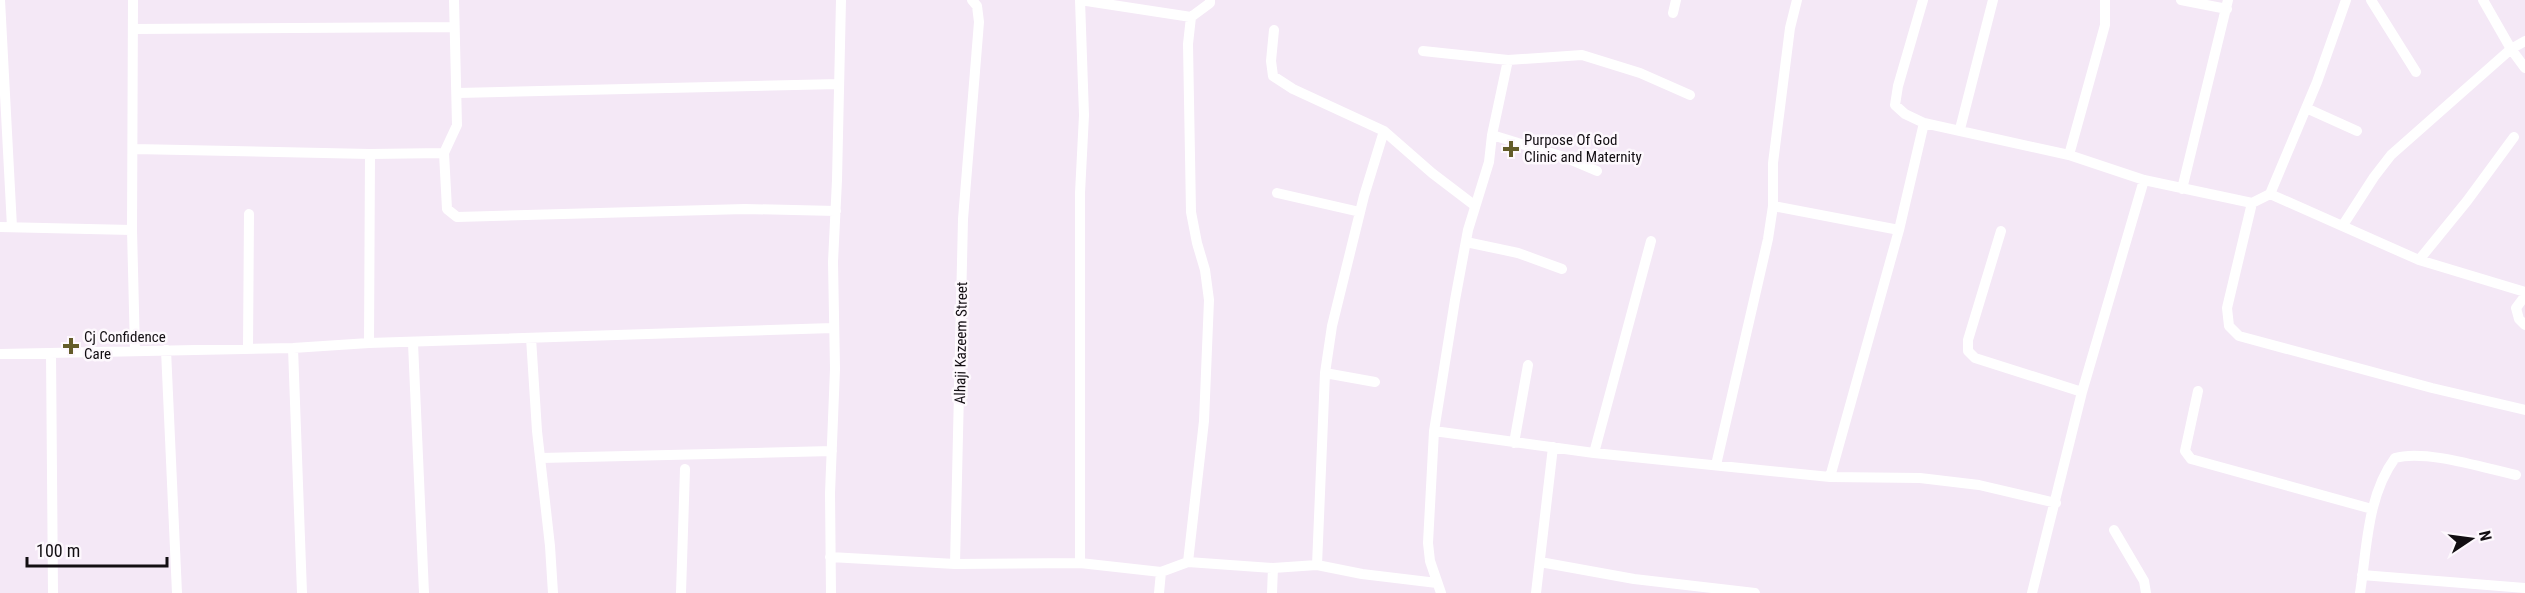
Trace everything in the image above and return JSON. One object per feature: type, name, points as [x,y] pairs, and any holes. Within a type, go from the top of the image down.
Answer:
[{"type":"street","points":[[0,0],[12,227]]},
{"type":"street","points":[[133,0],[132,230],[135,350]]},
{"type":"street","points":[[454,0],[457,125],[444,153],[447,209],[457,217],[746,209],[836,211]]},
{"type":"street","points":[[831,593],[832,451],[836,369],[833,328],[841,0]]},
{"type":"street","name":"Alhaji Kazeem Street","points":[[955,564],[963,219],[979,22],[977,6],[972,0]]},
{"type":"street","points":[[1080,563],[1080,193],[1084,115],[1080,0],[1191,16],[1210,3],[1210,0]]},
{"type":"street","points":[[1673,14],[1676,0]]},
{"type":"street","points":[[1716,465],[1768,239],[1773,206],[1773,163],[1790,28],[1797,0]]},
{"type":"street","points":[[1923,0],[1898,86],[1895,105],[1905,114],[1924,123],[2069,154],[2144,180],[2252,203],[2270,194],[2306,108],[2346,0]]},
{"type":"street","points":[[1960,129],[1993,0]]},
{"type":"street","points":[[2069,154],[2105,25],[2105,0]]},
{"type":"street","points":[[2181,0],[2227,5],[2182,189]]},
{"type":"street","points":[[2371,0],[2416,72]]},
{"type":"street","points":[[2483,0],[2511,49],[2525,68]]},
{"type":"street","points":[[1188,561],[1204,421],[1209,300],[1205,270],[1191,212],[1188,44],[1191,16]]},
{"type":"street","points":[[134,29],[454,27]]},
{"type":"street","points":[[1274,30],[1270,61],[1273,76],[1293,89],[1384,131],[1432,173],[1474,205]]},
{"type":"street","points":[[2343,225],[2391,154],[2511,49],[2525,41]]},
{"type":"street","points":[[1423,51],[1508,60],[1582,55],[1640,74],[1690,95]]},
{"type":"street","points":[[830,557],[955,564],[1080,563],[1161,572],[1188,561],[1273,568],[1317,565],[1439,588],[1430,561],[1428,543],[1434,431],[1466,242],[1474,205],[1489,162],[1491,135],[1508,60]]},
{"type":"street","points":[[458,93],[839,84]]},
{"type":"street","points":[[2306,108],[2357,130]]},
{"type":"street","points":[[1830,477],[1899,230],[1924,123]]},
{"type":"street","points":[[1317,565],[1325,373],[1332,326],[1360,212],[1384,131]]},
{"type":"street","points":[[1491,135],[1563,157],[1597,171]]},
{"type":"street","points":[[2419,260],[2467,201],[2514,137]]},
{"type":"street","points":[[134,149],[370,154],[444,153]]},
{"type":"street","points":[[369,343],[370,154]]},
{"type":"street","points":[[2032,593],[2082,392],[2144,180]]},
{"type":"street","points":[[1277,193],[1360,212]]},
{"type":"street","points":[[2270,194],[2419,260],[2525,294],[2516,308],[2518,319],[2525,325]]},
{"type":"street","points":[[2252,203],[2227,308],[2229,326],[2239,336],[2432,388],[2525,410]]},
{"type":"street","points":[[1773,206],[1899,230]]},
{"type":"street","points":[[248,348],[249,214]]},
{"type":"street","points":[[0,227],[132,230]]},
{"type":"street","points":[[2001,231],[1968,340],[1968,351],[1975,358],[2082,392]]},
{"type":"street","points":[[1594,453],[1620,349],[1651,241]]},
{"type":"street","points":[[1466,242],[1518,254],[1562,269]]},
{"type":"street","points":[[0,354],[293,348],[369,343],[833,328]]},
{"type":"street","points":[[531,338],[553,593]]},
{"type":"street","points":[[413,343],[424,593]]},
{"type":"street","points":[[293,348],[302,593]]},
{"type":"street","points":[[166,350],[177,593]]},
{"type":"street","points":[[51,353],[53,593]]},
{"type":"street","points":[[1514,443],[1528,365]]},
{"type":"street","points":[[1325,373],[1375,382]]},
{"type":"street","points":[[2198,391],[2185,451],[2191,459],[2372,509]]},
{"type":"street","points":[[1434,431],[1594,453],[1830,477],[1920,478],[1978,485],[2056,503]]},
{"type":"street","points":[[1536,593],[1553,447]]},
{"type":"street","points":[[541,458],[832,451]]},
{"type":"street","points":[[2360,593],[2372,509],[2387,469],[2395,458],[2404,456],[2456,461],[2516,475]]},
{"type":"street","points":[[681,593],[685,469]]},
{"type":"street","points":[[2114,530],[2144,581],[2146,593]]},
{"type":"street","points":[[1540,561],[1634,579],[1755,593]]},
{"type":"street","points":[[1272,593],[1273,568]]},
{"type":"street","points":[[1159,593],[1161,572]]},
{"type":"street","points":[[2362,575],[2525,588]]},
{"type":"place","name":"Purpose Of God Clinic and Maternity","points":[[1511,149]]},
{"type":"place","name":"Cj Confidence Care","points":[[71,346]]}]
